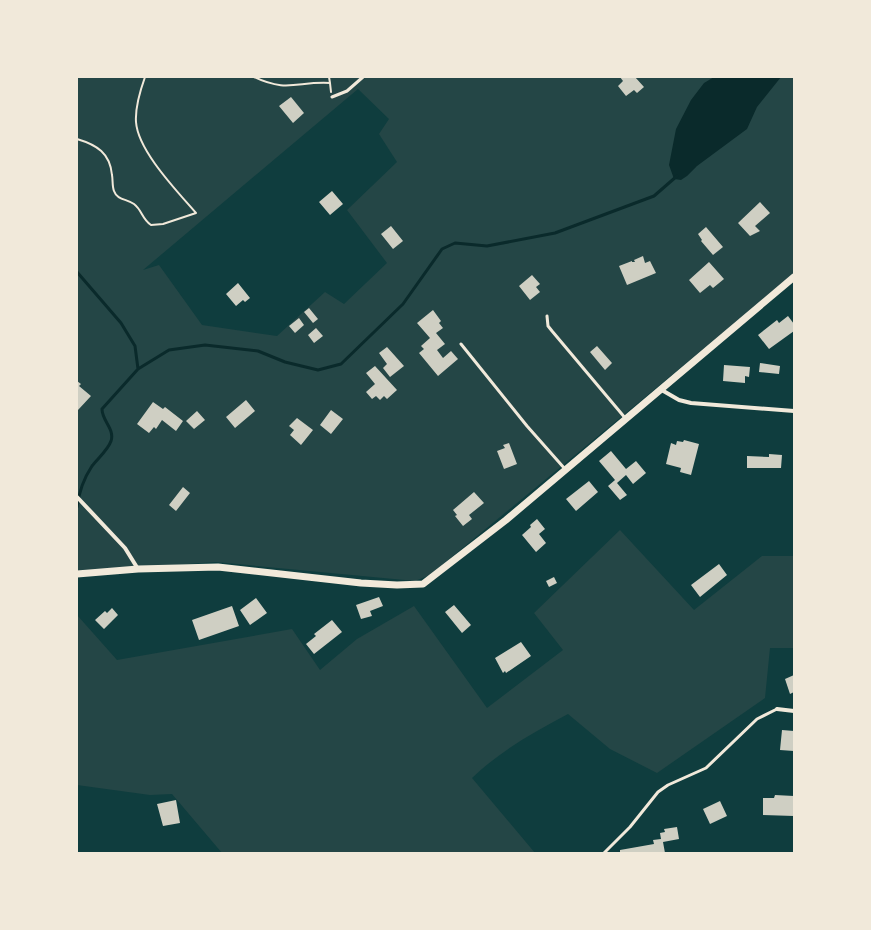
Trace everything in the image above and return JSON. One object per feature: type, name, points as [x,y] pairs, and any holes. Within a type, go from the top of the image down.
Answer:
[{"type":"street","points":[[77,574],[138,568],[218,567],[361,583],[397,585],[423,584],[466,552],[794,278]]},
{"type":"street","points":[[660,389],[679,400],[691,403],[794,412]]},
{"type":"street","points":[[77,497],[125,548],[138,568]]},
{"type":"street","points":[[777,709],[794,711]]},
{"type":"lane","points":[[332,97],[347,91],[363,77]]},
{"type":"lane","points":[[548,316],[548,326],[626,418]]},
{"type":"lane","points":[[461,344],[522,420],[565,470]]},
{"type":"lane","points":[[604,853],[630,827],[658,792],[668,785],[706,768],[757,719],[777,709]]},
{"type":"path","points":[[77,139],[98,147],[103,151],[109,160],[113,190],[123,200],[136,206],[144,219],[150,225],[163,224],[196,213],[147,153],[140,139],[136,114],[145,77]]},
{"type":"path","points":[[254,77],[270,84],[289,87],[315,82],[330,83]]},
{"type":"path","points":[[329,77],[332,97]]},
{"type":"shaded area","points":[[77,77],[794,77],[794,274],[430,575],[415,581],[216,562],[77,572]],"holes":[[[358,89],[389,119],[379,134],[397,162],[347,210],[387,263],[344,304],[325,292],[277,336],[202,325],[159,265],[143,270]]]},
{"type":"shaded area","points":[[714,77],[781,77],[757,107],[747,129],[697,166],[687,176],[681,180],[674,179],[669,165],[676,129],[691,100],[704,83]]},
{"type":"shaded area","points":[[620,530],[694,610],[762,556],[794,556],[794,648],[770,648],[765,698],[657,773],[610,749],[568,714],[530,735],[494,759],[472,778],[535,853],[222,853],[172,794],[150,795],[77,785],[77,615],[117,660],[292,629],[320,670],[357,639],[414,606],[487,708],[563,650],[534,613]]},
{"type":"building","points":[[620,77],[635,77],[644,87],[637,93],[634,90],[626,96],[618,86],[623,81]]},
{"type":"building","points":[[291,97],[304,113],[293,123],[279,106]]},
{"type":"building","points":[[332,191],[343,204],[330,215],[319,202]]},
{"type":"building","points":[[760,202],[770,213],[755,226],[760,231],[750,236],[738,223]]},
{"type":"building","points":[[391,226],[403,241],[393,249],[381,234]]},
{"type":"building","points":[[706,227],[723,247],[713,255],[701,241],[702,240],[698,234]]},
{"type":"building","points":[[643,256],[645,263],[650,261],[656,273],[627,285],[619,266],[632,261],[635,262],[634,260]]},
{"type":"building","points":[[709,262],[724,279],[713,288],[710,285],[700,293],[689,280]]},
{"type":"building","points":[[532,275],[540,284],[536,287],[540,292],[530,300],[519,286]]},
{"type":"building","points":[[238,283],[250,298],[245,302],[243,300],[236,306],[226,294]]},
{"type":"building","points":[[309,308],[318,319],[313,323],[304,312]]},
{"type":"building","points":[[433,310],[441,321],[439,323],[443,328],[436,333],[445,344],[437,350],[443,358],[451,351],[458,359],[438,376],[419,353],[424,349],[421,346],[430,338],[417,323]]},
{"type":"building","points":[[788,316],[794,324],[794,331],[769,349],[758,335],[777,320],[779,323]]},
{"type":"building","points":[[299,318],[304,325],[295,333],[289,326]]},
{"type":"building","points":[[316,328],[323,336],[314,343],[308,335]]},
{"type":"building","points":[[597,346],[612,363],[605,370],[590,352]]},
{"type":"building","points":[[387,347],[404,366],[390,377],[383,368],[387,364],[379,353]]},
{"type":"building","points":[[760,363],[780,366],[779,374],[759,372]]},
{"type":"building","points":[[724,365],[750,367],[749,377],[745,376],[745,383],[723,381]]},
{"type":"building","points":[[375,366],[397,390],[387,399],[384,396],[380,400],[376,396],[372,399],[366,392],[375,384],[366,373]]},
{"type":"building","points":[[77,381],[81,384],[79,386],[91,396],[78,410]]},
{"type":"building","points":[[246,400],[255,411],[235,428],[226,417]]},
{"type":"building","points":[[153,402],[163,409],[165,407],[183,421],[176,431],[162,420],[156,429],[154,427],[149,433],[137,424]]},
{"type":"building","points":[[331,410],[343,419],[331,434],[320,425]]},
{"type":"building","points":[[197,411],[205,420],[194,429],[186,421]]},
{"type":"building","points":[[297,418],[313,430],[301,445],[290,435],[294,430],[289,426]]},
{"type":"building","points":[[684,440],[699,444],[691,475],[680,472],[681,468],[666,464],[671,443],[676,445],[677,441],[683,442]]},
{"type":"building","points":[[509,443],[517,464],[504,469],[497,451],[505,448],[503,445]]},
{"type":"building","points":[[611,451],[626,469],[636,461],[646,473],[633,484],[626,475],[617,483],[627,495],[620,500],[608,486],[615,480],[599,461]]},
{"type":"building","points":[[769,454],[782,455],[781,468],[747,468],[747,456],[769,457]]},
{"type":"building","points":[[589,481],[598,492],[576,511],[566,499]]},
{"type":"building","points":[[183,487],[190,493],[176,511],[169,505]]},
{"type":"building","points":[[474,492],[484,503],[469,515],[472,519],[463,526],[455,516],[457,515],[453,510]]},
{"type":"building","points":[[537,519],[545,529],[539,534],[546,543],[536,552],[522,535]]},
{"type":"building","points":[[719,564],[727,575],[700,597],[691,585]]},
{"type":"building","points":[[554,577],[557,583],[549,587],[546,581]]},
{"type":"building","points":[[379,597],[383,606],[370,611],[372,616],[361,619],[356,605]]},
{"type":"building","points":[[256,598],[267,613],[250,625],[240,610]]},
{"type":"building","points":[[454,605],[471,625],[462,633],[445,612]]},
{"type":"building","points":[[232,606],[239,626],[199,640],[192,620]]},
{"type":"building","points":[[112,608],[118,615],[104,629],[95,620],[105,611],[107,613]]},
{"type":"building","points":[[332,620],[342,632],[314,654],[306,644],[316,636],[314,634]]},
{"type":"building","points":[[521,642],[531,656],[506,673],[505,671],[503,673],[495,658]]},
{"type":"building","points":[[794,675],[794,692],[790,694],[785,679]]},
{"type":"building","points":[[782,730],[794,731],[794,751],[780,750]]},
{"type":"building","points":[[775,795],[794,796],[794,816],[763,815],[763,798],[774,798]]},
{"type":"building","points":[[176,800],[180,823],[163,826],[157,804]]},
{"type":"building","points":[[720,801],[727,816],[710,824],[703,809]]},
{"type":"building","points":[[677,827],[679,839],[663,842],[665,853],[620,853],[620,850],[654,844],[653,840],[661,839],[660,833],[665,832],[664,829]]},
{"type":"waterway","points":[[77,507],[84,480],[92,466],[108,448],[111,441],[112,437],[110,429],[102,409],[138,369],[169,350],[205,345],[258,351],[285,362],[318,370],[341,364],[403,304],[442,249],[455,243],[487,246],[555,233],[654,196],[677,176]]},
{"type":"waterway","points":[[77,272],[121,323],[135,346],[138,369]]}]
